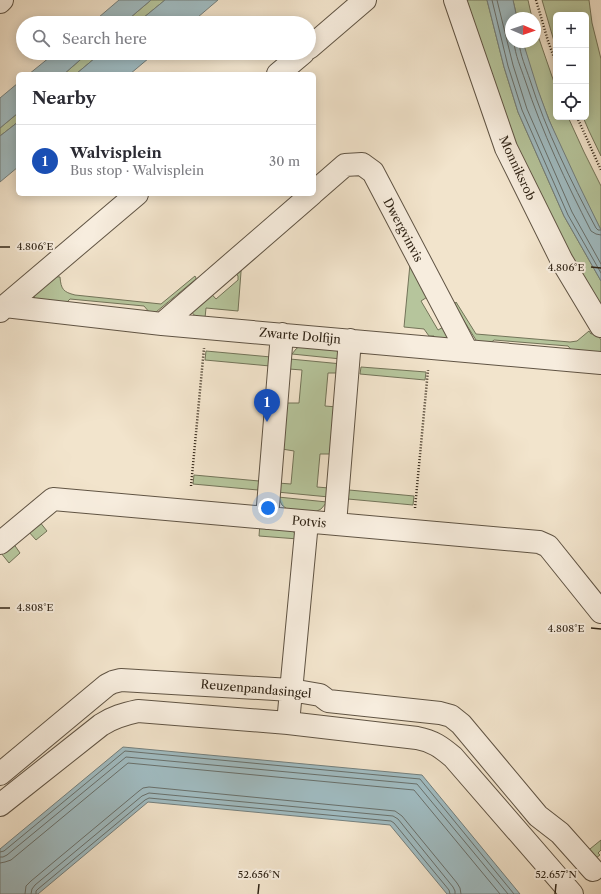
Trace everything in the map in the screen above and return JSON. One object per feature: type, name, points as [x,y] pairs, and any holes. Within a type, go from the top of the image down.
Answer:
[{"type":"street","points":[[316,42],[365,0]]},
{"type":"street","name":"Monniksrob","points":[[456,0],[506,148],[562,261],[601,326]]},
{"type":"street","points":[[280,72],[295,60]]},
{"type":"street","name":"Dwergvinvis","points":[[316,190],[345,165],[362,164],[373,172],[467,351]]},
{"type":"street","points":[[3,308],[135,196]]},
{"type":"street","name":"Dwergvinvis","points":[[162,324],[310,196]]},
{"type":"street","name":"Zwarte Dolfijn","points":[[3,308],[162,324],[601,363]]},
{"type":"street","points":[[267,518],[282,334]]},
{"type":"street","points":[[335,524],[350,340]]},
{"type":"street","name":"Potvis","points":[[0,543],[53,499],[539,542],[548,546],[601,612]]},
{"type":"street","points":[[288,723],[307,522]]},
{"type":"street","name":"Reuzenpandasingel","points":[[0,774],[101,690],[113,682],[127,680],[291,690],[320,695],[328,701],[440,713],[451,716],[461,724],[538,816],[560,833],[597,867]]},
{"type":"street","points":[[0,806],[101,725],[121,715],[138,711],[146,711],[288,723],[417,738],[430,741],[447,752],[457,762],[570,892],[597,867]]},
{"type":"path","points":[[536,0],[553,55]]},
{"type":"path","points":[[578,120],[601,170]]},
{"type":"path","points":[[191,486],[204,348]]},
{"type":"path","points":[[415,508],[428,370]]},
{"type":"green space","points":[[151,0],[165,0],[146,16],[132,16]]},
{"type":"green space","points":[[465,0],[487,0],[504,67],[518,112],[564,216],[601,281],[601,313],[531,186]]},
{"type":"green space","points":[[513,0],[528,0],[531,12],[516,12]]},
{"type":"green space","points":[[542,0],[589,0],[592,23],[601,59],[601,156],[584,120],[589,120],[589,12],[553,12],[553,38]]},
{"type":"green space","points":[[541,44],[553,79],[553,120],[569,120],[601,186],[601,230],[578,185],[557,138],[530,67],[525,48],[541,48]]},
{"type":"green space","points":[[80,60],[93,60],[78,72],[66,72]]},
{"type":"green space","points":[[16,115],[16,124],[0,136],[0,128]]},
{"type":"green space","points":[[242,259],[238,311],[206,308],[205,318],[194,315],[190,307],[207,289],[216,299],[238,280],[238,276],[232,268]]},
{"type":"green space","points":[[410,264],[432,294],[421,301],[438,330],[449,324],[448,337],[446,339],[434,340],[434,336],[429,336],[424,329],[404,327]]},
{"type":"green space","points":[[49,276],[60,277],[63,289],[68,293],[75,295],[161,304],[195,276],[196,279],[156,312],[150,313],[144,306],[70,299],[64,305],[35,299],[33,294]]},
{"type":"green space","points":[[456,302],[476,334],[570,342],[577,341],[589,331],[591,334],[596,332],[601,340],[601,352],[599,354],[574,353],[568,346],[494,340],[488,345],[479,343],[454,305]]},
{"type":"green space","points":[[300,346],[334,348],[341,359],[292,354]]},
{"type":"green space","points":[[206,351],[271,357],[270,366],[205,360]]},
{"type":"green space","points":[[290,359],[342,364],[341,373],[328,373],[325,406],[337,407],[333,454],[320,454],[317,487],[329,488],[329,497],[277,492],[278,483],[291,484],[294,451],[282,449],[286,403],[299,403],[302,370],[289,369]]},
{"type":"green space","points":[[361,367],[426,372],[425,380],[360,374]]},
{"type":"green space","points":[[194,475],[259,481],[258,490],[193,484]]},
{"type":"green space","points":[[349,490],[414,496],[413,505],[348,499]]},
{"type":"green space","points":[[278,497],[327,502],[321,509],[315,512],[287,509],[282,505]]},
{"type":"green space","points":[[39,521],[47,531],[36,540],[28,531]]},
{"type":"green space","points":[[260,523],[293,531],[298,539],[259,536]]},
{"type":"green space","points":[[13,543],[20,553],[9,563],[1,553]]},
{"type":"green space","points":[[601,840],[601,850],[598,853],[600,855],[596,858],[585,853]]},
{"type":"water","points":[[119,0],[151,0],[132,16],[100,16]]},
{"type":"water","points":[[165,0],[218,0],[199,16],[146,16]]},
{"type":"water","points":[[487,0],[513,0],[516,12],[505,12],[505,48],[525,48],[549,120],[601,230],[601,281],[564,216],[518,112],[504,67]]},
{"type":"water","points":[[46,60],[80,60],[66,72],[31,72]]},
{"type":"water","points":[[93,60],[147,60],[132,72],[78,72]]},
{"type":"water","points":[[16,85],[16,115],[0,128],[0,98]]},
{"type":"water","points":[[16,124],[16,169],[0,182],[0,136]]},
{"type":"water","points":[[123,747],[422,775],[520,894],[447,894],[390,825],[148,802],[38,894],[0,894],[0,849]]},
{"type":"place","name":"Walvisplein","points":[[267,422]]}]
